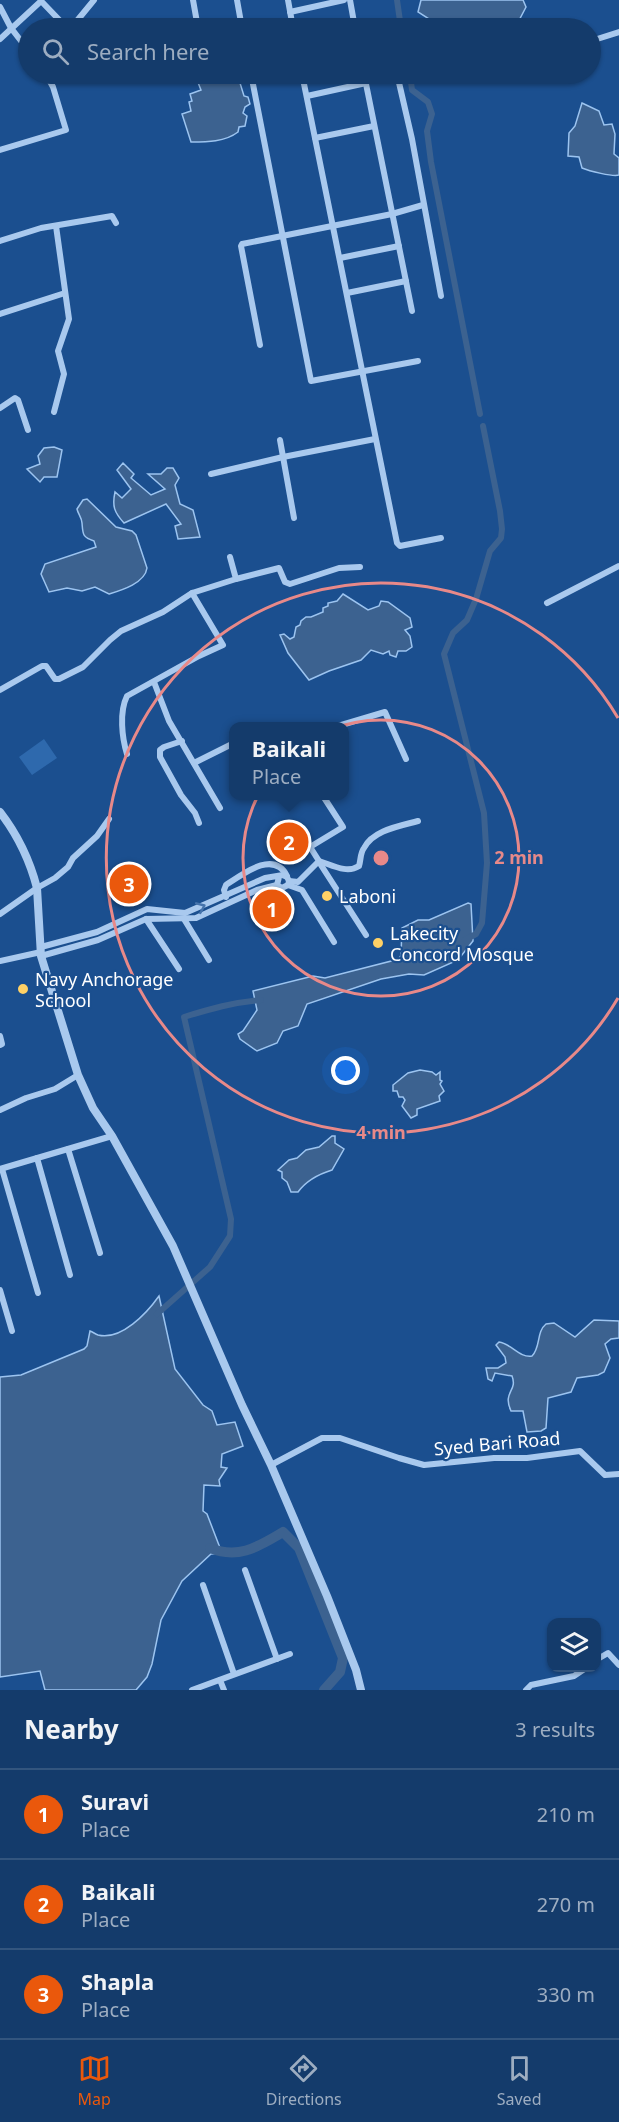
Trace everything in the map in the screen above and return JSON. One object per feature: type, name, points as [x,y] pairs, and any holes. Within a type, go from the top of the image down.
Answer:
[{"type":"street","points":[[78,18],[94,0]]},
{"type":"street","points":[[193,0],[196,18]]},
{"type":"street","points":[[237,0],[240,18]]},
{"type":"street","points":[[288,0],[292,18]]},
{"type":"street","points":[[290,12],[344,0]]},
{"type":"street","points":[[350,0],[353,18]]},
{"type":"street","points":[[23,18],[40,2],[59,18]]},
{"type":"street","points":[[0,7],[18,36]]},
{"type":"street","points":[[0,39],[18,22]]},
{"type":"street","points":[[601,39],[619,32]]},
{"type":"street","points":[[0,150],[66,130],[51,84]]},
{"type":"street","points":[[253,84],[311,381],[418,361]]},
{"type":"street","points":[[304,84],[397,543],[400,546],[441,538]]},
{"type":"street","points":[[307,96],[361,84]]},
{"type":"street","points":[[366,84],[412,311]]},
{"type":"street","points":[[399,84],[441,296]]},
{"type":"street","points":[[315,138],[374,126]]},
{"type":"street","points":[[260,345],[241,246],[244,243],[392,214],[423,205]]},
{"type":"street","points":[[0,241],[41,228],[112,216],[116,223]]},
{"type":"street","points":[[54,412],[64,374],[58,351],[69,319],[56,226]]},
{"type":"street","points":[[340,258],[399,246]]},
{"type":"street","points":[[347,293],[406,281]]},
{"type":"street","points":[[0,314],[65,293]]},
{"type":"street","points":[[0,408],[10,400],[15,398],[18,400],[28,430]]},
{"type":"street","points":[[211,474],[283,456],[375,439]]},
{"type":"street","points":[[280,440],[294,518]]},
{"type":"street","points":[[230,558],[236,579]]},
{"type":"street","points":[[547,603],[619,566]]},
{"type":"street","points":[[0,690],[42,666],[46,666],[55,679],[84,667],[121,631],[163,612],[192,592],[279,568],[285,582],[290,584],[339,568],[360,567]]},
{"type":"street","points":[[127,754],[123,720],[124,702],[128,696],[222,645],[192,592]]},
{"type":"street","points":[[154,682],[169,721],[220,808]]},
{"type":"street","points":[[349,723],[385,712],[406,759]]},
{"type":"street","points":[[182,741],[164,747],[160,750],[159,757],[199,823]]},
{"type":"street","points":[[194,763],[229,746]]},
{"type":"street","points":[[310,847],[343,827],[326,800]]},
{"type":"street","points":[[0,812],[16,836],[37,888],[41,952],[78,1075],[93,1108],[112,1136],[172,1246],[200,1305],[242,1405],[272,1465],[327,1596],[356,1670],[361,1690]]},
{"type":"street","points":[[0,914],[68,867],[73,858],[98,836],[109,819]]},
{"type":"street","points":[[319,861],[348,870],[354,869],[359,866],[363,849],[368,842],[392,828],[418,821]]},
{"type":"street","points":[[296,825],[366,935]]},
{"type":"street","points":[[288,881],[298,882],[319,861]]},
{"type":"street","points":[[227,899],[226,885],[257,867],[267,864],[276,863],[283,868],[288,881]]},
{"type":"street","points":[[0,961],[98,940],[146,919],[196,918],[265,879],[283,875],[302,890],[334,942]]},
{"type":"street","points":[[278,885],[279,877]]},
{"type":"street","points":[[41,952],[97,932],[147,909],[184,913],[268,885],[278,885],[282,888],[288,881]]},
{"type":"street","points":[[162,910],[162,919]]},
{"type":"street","points":[[146,919],[179,969]]},
{"type":"street","points":[[184,919],[209,960]]},
{"type":"street","points":[[119,922],[122,929]]},
{"type":"street","points":[[97,932],[98,940]]},
{"type":"street","points":[[0,1036],[2,1044],[0,1045]]},
{"type":"street","points":[[0,1110],[26,1098],[55,1089],[78,1075]]},
{"type":"street","points":[[38,1293],[1,1169],[112,1136]]},
{"type":"street","points":[[68,1149],[100,1253]]},
{"type":"street","points":[[37,1158],[70,1275]]},
{"type":"street","points":[[0,1290],[12,1331]]},
{"type":"street","name":"Syed Bari Road","points":[[272,1465],[322,1438],[340,1437],[424,1465],[494,1458],[527,1458],[580,1451],[605,1475],[619,1474]]},
{"type":"street","points":[[245,1570],[277,1659]]},
{"type":"street","points":[[203,1585],[234,1674]]},
{"type":"street","points":[[601,1657],[608,1653],[619,1665]]},
{"type":"street","points":[[192,1690],[290,1654]]},
{"type":"street","points":[[526,1690],[531,1685],[574,1676],[580,1672]]},
{"type":"street","points":[[220,1680],[224,1690]]},
{"type":"shaded area","points":[[421,0],[523,0],[526,7],[520,18],[427,18],[418,12]]},
{"type":"shaded area","points":[[199,84],[240,84],[244,96],[248,97],[250,104],[245,107],[243,113],[247,116],[245,126],[239,127],[238,132],[222,140],[191,142],[182,114],[191,111],[190,94],[201,90]]},
{"type":"shaded area","points":[[582,103],[599,111],[604,125],[612,124],[615,134],[614,154],[619,158],[619,175],[582,168],[579,157],[568,156],[569,133],[575,126]]},
{"type":"shaded area","points":[[54,447],[62,450],[57,477],[44,477],[40,482],[27,469],[40,464],[38,456],[44,448]]},
{"type":"shaded area","points":[[123,463],[134,474],[131,478],[151,495],[165,489],[148,474],[161,474],[167,468],[173,468],[179,478],[175,485],[180,504],[193,510],[200,537],[178,539],[175,526],[181,524],[166,504],[124,523],[116,512],[114,501],[115,492],[122,498],[131,489],[117,470]]},
{"type":"shaded area","points":[[87,499],[116,527],[132,531],[136,535],[147,568],[145,573],[138,582],[109,594],[95,587],[82,591],[67,588],[49,592],[41,574],[45,564],[96,547],[94,541],[84,535],[77,509],[83,500]]},
{"type":"shaded area","points":[[343,594],[368,610],[379,606],[381,601],[388,602],[410,618],[412,627],[405,630],[410,636],[412,647],[406,651],[398,651],[396,657],[390,655],[389,651],[383,654],[371,650],[361,660],[309,680],[288,653],[280,635],[284,634],[290,639],[294,637],[296,627],[301,621],[306,617],[323,612],[323,608],[328,606],[328,603],[337,601]]},
{"type":"shaded area","points":[[44,739],[57,758],[32,775],[19,757]]},
{"type":"shaded area","points":[[468,903],[471,904],[473,941],[458,960],[424,975],[409,974],[381,979],[307,1004],[298,1026],[283,1031],[277,1043],[257,1051],[240,1039],[238,1034],[243,1031],[257,1010],[253,991],[313,976],[325,978],[399,959],[402,928],[418,920],[429,920]]},
{"type":"shaded area","points":[[420,1070],[436,1075],[440,1072],[442,1081],[440,1084],[444,1091],[439,1096],[440,1101],[417,1109],[417,1115],[411,1118],[402,1106],[405,1100],[399,1097],[397,1091],[393,1091],[393,1085],[408,1073]]},
{"type":"shaded area","points":[[335,1136],[335,1143],[344,1149],[332,1170],[313,1178],[298,1192],[291,1192],[287,1182],[282,1178],[282,1172],[278,1170],[289,1160],[297,1158],[306,1150],[319,1147]]},
{"type":"shaded area","points":[[159,1296],[175,1369],[203,1405],[212,1411],[217,1425],[235,1422],[243,1446],[222,1454],[221,1467],[227,1468],[219,1480],[220,1486],[204,1485],[203,1511],[207,1514],[222,1553],[211,1554],[182,1581],[161,1620],[147,1677],[136,1690],[45,1690],[40,1671],[0,1677],[0,1377],[21,1375],[84,1349],[87,1346],[90,1331],[107,1336],[124,1330],[148,1310]]},
{"type":"shaded area","points":[[594,1320],[619,1321],[619,1338],[611,1339],[605,1344],[610,1358],[604,1372],[577,1378],[571,1392],[548,1398],[546,1428],[541,1431],[527,1432],[523,1411],[511,1411],[509,1405],[508,1400],[513,1385],[512,1376],[495,1373],[492,1381],[488,1379],[486,1368],[498,1368],[506,1363],[505,1357],[496,1345],[499,1342],[504,1343],[523,1355],[532,1356],[546,1324],[554,1323],[575,1337]]},
{"type":"waterway","points":[[397,0],[400,18]]},
{"type":"waterway","points":[[411,84],[412,90],[428,102],[432,114],[427,131],[431,162],[480,414]]},
{"type":"waterway","points":[[465,940],[476,934],[482,923],[487,863],[484,813],[444,654],[453,633],[467,620],[476,599],[490,551],[501,538],[500,511],[483,426]]},
{"type":"waterway","points":[[157,1314],[210,1267],[230,1236],[231,1219],[184,1017],[232,1004],[261,1000]]},
{"type":"waterway","points":[[210,1548],[230,1553],[240,1552],[283,1532],[299,1548],[343,1658],[340,1672],[324,1690]]},
{"type":"place","name":"Baikali","points":[[289,842]]},
{"type":"place","name":"Shapla","points":[[129,884]]},
{"type":"place","name":"Laboni","points":[[327,896]]},
{"type":"place","name":"Suravi","points":[[272,909]]},
{"type":"place","name":"Lakecity Concord Mosque","points":[[378,943]]},
{"type":"place","name":"Navy Anchorage School","points":[[23,989]]}]
